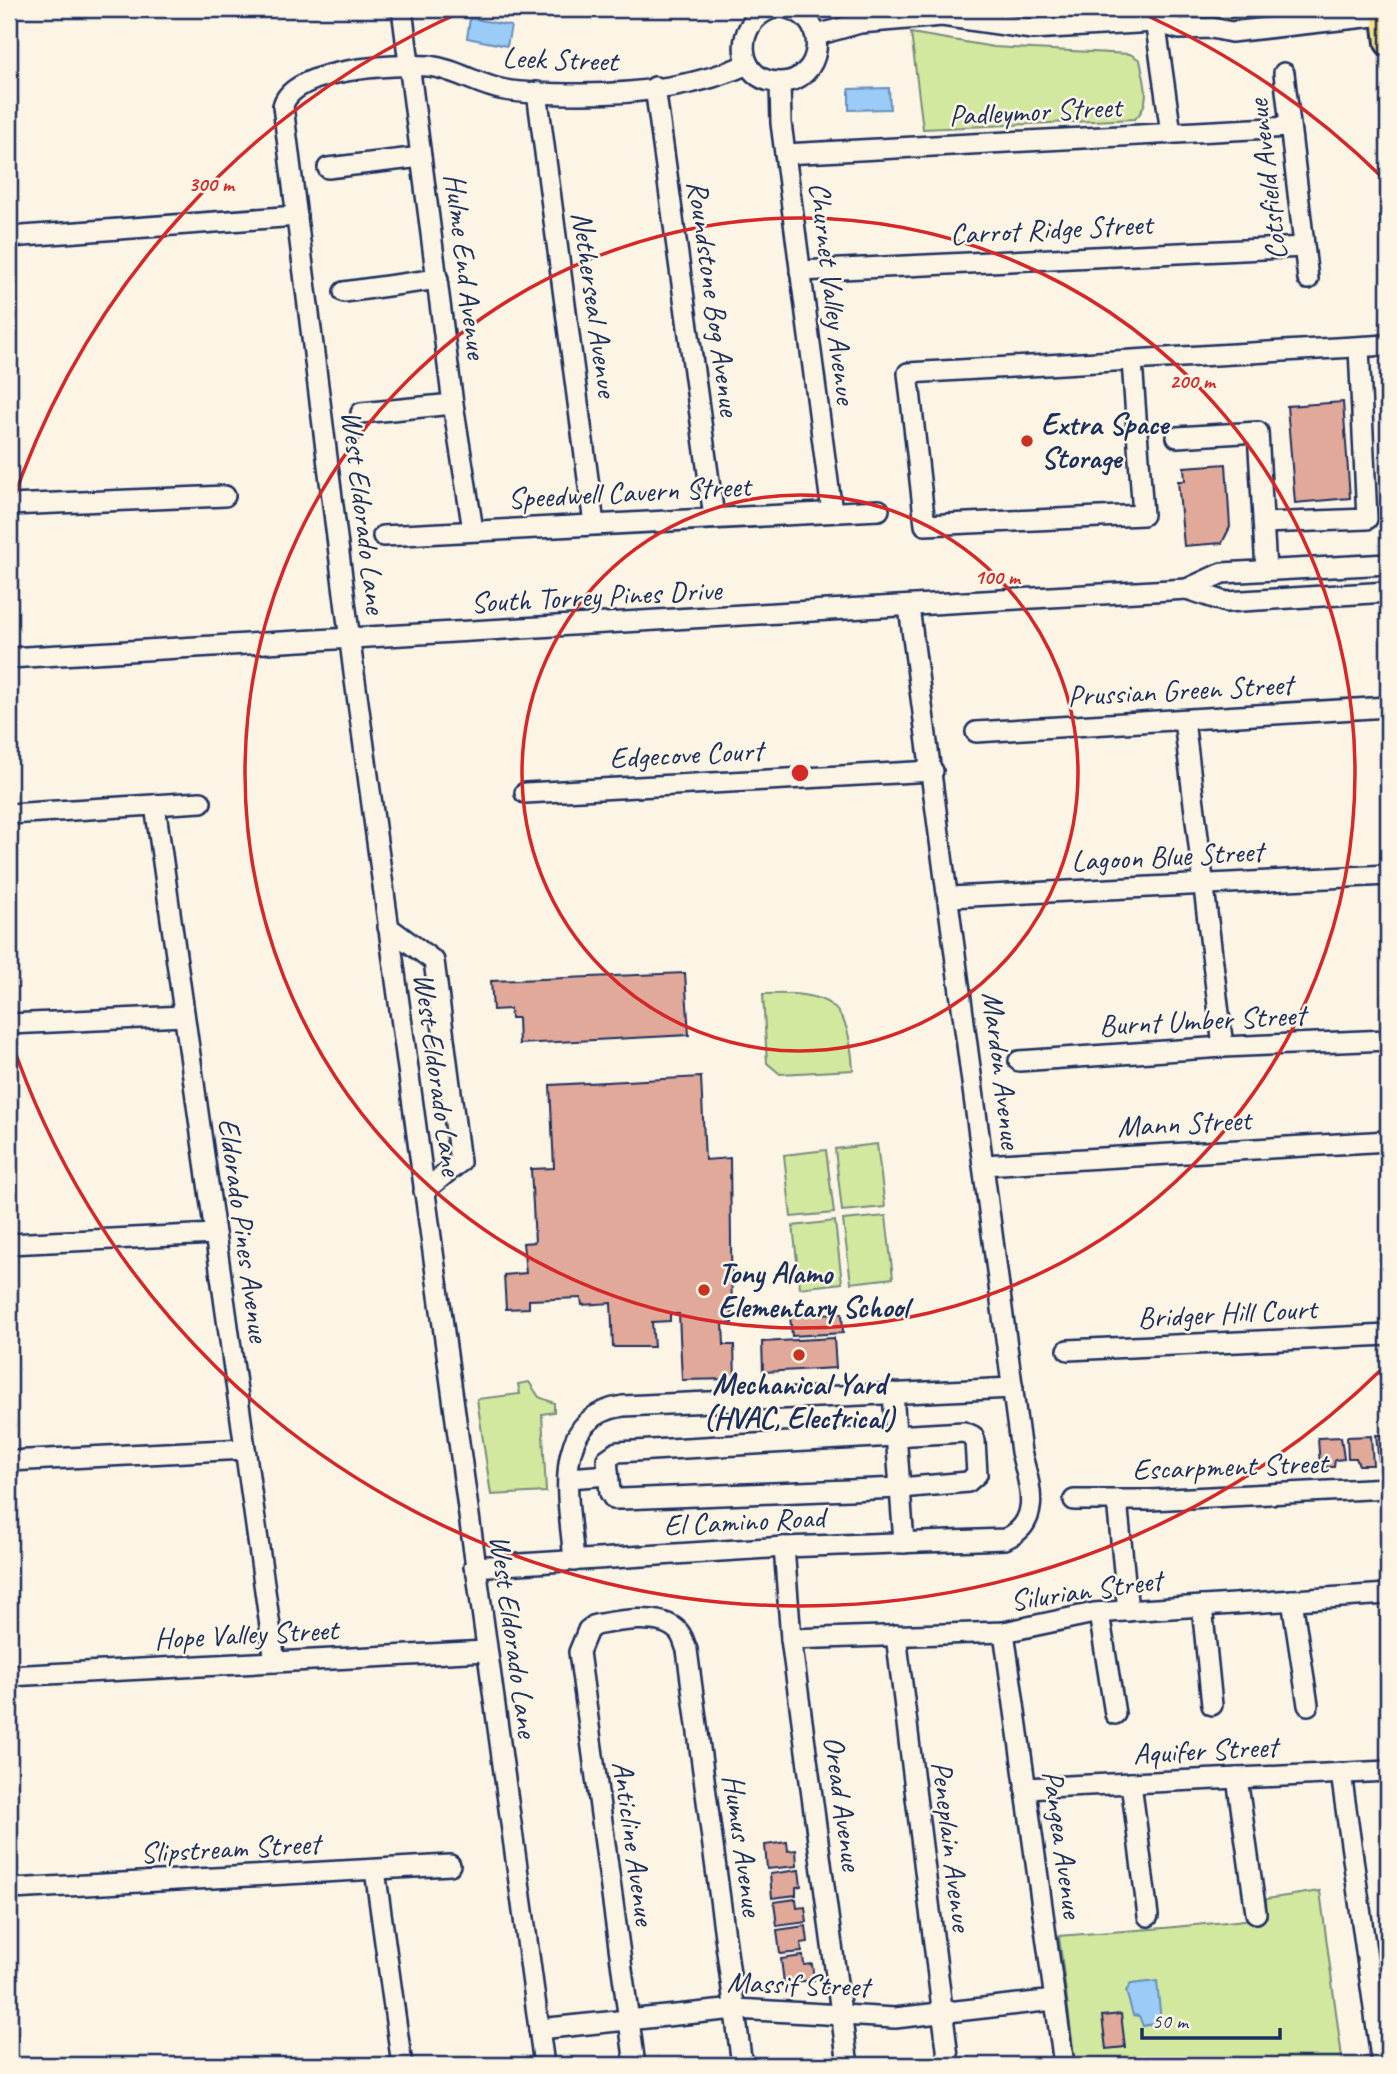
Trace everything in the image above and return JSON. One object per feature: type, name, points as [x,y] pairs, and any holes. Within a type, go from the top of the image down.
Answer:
[{"type":"main road","points":[[1384,12],[1388,43]]},
{"type":"street","name":"Hulme End Avenue","points":[[402,9],[453,404],[474,530]]},
{"type":"street","points":[[771,9],[753,19],[746,29],[743,41],[748,64],[756,74],[780,83],[802,76],[810,68],[818,47],[817,35],[805,16],[790,9]]},
{"type":"street","points":[[817,35],[838,27],[915,13],[1031,19],[1154,15],[1174,9]]},
{"type":"street","points":[[1154,15],[1179,29],[1212,28],[1231,32],[1384,12]]},
{"type":"street","points":[[1154,15],[1171,133]]},
{"type":"street","name":"Leek Street","points":[[290,92],[318,76],[430,66],[487,87],[581,94],[706,79],[748,64]]},
{"type":"street","name":"Cotsfield Avenue","points":[[1284,73],[1308,279]]},
{"type":"street","name":"Churnet Valley Avenue","points":[[780,83],[785,154],[832,512]]},
{"type":"street","name":"Roundstone Bog Avenue","points":[[655,87],[714,517]]},
{"type":"street","name":"West Eldorado Lane","points":[[290,92],[283,106],[349,639],[544,2065]]},
{"type":"street","name":"Netherseal Avenue","points":[[537,92],[594,524]]},
{"type":"street","name":"Padleymor Street","points":[[785,154],[1289,127]]},
{"type":"street","points":[[328,167],[421,157]]},
{"type":"street","points":[[9,237],[297,216]]},
{"type":"street","name":"Carrot Ridge Street","points":[[800,271],[1304,247]]},
{"type":"street","points":[[344,292],[438,279]]},
{"type":"street","points":[[1132,361],[1143,515],[925,525],[908,373],[1388,345]]},
{"type":"street","points":[[1264,523],[1367,519],[1359,348]]},
{"type":"street","points":[[361,413],[453,404]]},
{"type":"street","points":[[1177,437],[1258,432],[1266,570]]},
{"type":"street","points":[[9,505],[225,496]]},
{"type":"street","name":"Speedwell Cavern Street","points":[[383,536],[879,510]]},
{"type":"street","name":"South Torrey Pines Drive","points":[[9,658],[1187,589],[1222,573],[1388,564]]},
{"type":"street","name":"South Torrey Pines Drive","points":[[1187,589],[1226,602],[1388,592]]},
{"type":"street","name":"Mardon Avenue","points":[[909,607],[950,897],[1021,1451],[1032,1500],[1031,1513],[1015,1535]]},
{"type":"street","name":"Prussian Green Street","points":[[976,732],[1388,707]]},
{"type":"street","points":[[1184,720],[1223,1047]]},
{"type":"street","name":"Edgecove Court","points":[[525,793],[933,771]]},
{"type":"street","points":[[9,814],[201,802]]},
{"type":"street","name":"Eldorado Pines Avenue","points":[[155,805],[275,1662]]},
{"type":"street","name":"Lagoon Blue Street","points":[[950,897],[1388,875]]},
{"type":"street","points":[[388,927],[434,961],[460,1162],[424,1191]]},
{"type":"street","points":[[9,1024],[184,1016]]},
{"type":"street","name":"Burnt Umber Street","points":[[1019,1061],[1223,1047],[1388,1040]]},
{"type":"street","name":"Mann Street","points":[[984,1165],[1388,1141]]},
{"type":"street","points":[[9,1244],[215,1234]]},
{"type":"street","name":"Bridger Hill Court","points":[[1068,1350],[1388,1335]]},
{"type":"street","points":[[574,1561],[569,1478],[575,1438],[592,1417],[612,1408],[1013,1388]]},
{"type":"street","points":[[893,1393],[904,1543]]},
{"type":"street","points":[[964,1432],[973,1436],[975,1441],[977,1475],[973,1480],[900,1488],[617,1499],[610,1493],[608,1475],[608,1456],[617,1452],[964,1432]]},
{"type":"street","points":[[9,1461],[245,1449]]},
{"type":"street","points":[[569,1478],[608,1475]]},
{"type":"street","name":"Escarpment Street","points":[[1074,1500],[1388,1488]]},
{"type":"street","points":[[1117,1500],[1128,1611]]},
{"type":"street","name":"El Camino Road","points":[[474,1567],[785,1547],[1006,1539],[1015,1535]]},
{"type":"street","name":"Oread Avenue","points":[[785,1547],[791,1639],[848,2065]]},
{"type":"street","name":"Silurian Street","points":[[791,1639],[1004,1632],[1099,1613],[1388,1594]]},
{"type":"street","points":[[1293,1600],[1308,1705]]},
{"type":"street","points":[[1202,1606],[1212,1706]]},
{"type":"street","points":[[1099,1613],[1115,1714]]},
{"type":"street","name":"Humus Avenue","points":[[588,1630],[606,1623],[649,1621],[663,1622],[681,1634],[688,1655],[742,2065]]},
{"type":"street","name":"Anticline Avenue","points":[[588,1630],[579,1652],[580,1672],[635,2065]]},
{"type":"street","name":"Pangea Avenue","points":[[1004,1632],[1063,2065]]},
{"type":"street","name":"Peneplain Avenue","points":[[896,1635],[949,2065]]},
{"type":"street","name":"Hope Valley Street","points":[[9,1676],[486,1651]]},
{"type":"street","name":"Aquifer Street","points":[[1025,1788],[1388,1771]]},
{"type":"street","points":[[1341,1773],[1382,2065]]},
{"type":"street","points":[[1237,1778],[1256,1913]]},
{"type":"street","points":[[1131,1783],[1148,1916]]},
{"type":"street","name":"Slipstream Street","points":[[12,1889],[450,1865]]},
{"type":"street","points":[[375,1870],[402,2065]]},
{"type":"street","name":"Massif Street","points":[[539,2029],[734,2009],[895,2018],[1054,2000]]},
{"type":"green space","points":[[1220,9],[1316,9],[1312,14],[1238,24],[1216,18],[1182,20],[1184,16]]},
{"type":"green space","points":[[911,33],[994,47],[1130,54],[1140,60],[1146,91],[1144,106],[1135,119],[923,129]]},
{"type":"green space","points":[[763,994],[804,995],[831,1005],[847,1028],[853,1070],[780,1074],[767,1063]]},
{"type":"green space","points":[[877,1144],[885,1207],[842,1211],[835,1149]]},
{"type":"green space","points":[[826,1150],[834,1213],[791,1217],[784,1155]]},
{"type":"green space","points":[[886,1216],[893,1278],[851,1283],[843,1220]]},
{"type":"green space","points":[[835,1221],[842,1283],[800,1288],[793,1226]]},
{"type":"green space","points":[[529,1382],[539,1397],[554,1403],[554,1412],[542,1414],[546,1492],[491,1495],[477,1399],[520,1394],[518,1384]]},
{"type":"green space","points":[[1320,1891],[1343,2065],[1075,2065],[1059,1936],[1267,1917],[1266,1899]]},
{"type":"water","points":[[470,18],[511,26],[507,46],[467,38]]},
{"type":"water","points":[[889,88],[890,109],[849,110],[849,89]]},
{"type":"water","points":[[1157,1981],[1161,2022],[1143,2026],[1139,2016],[1133,2015],[1126,1991],[1131,1984]]},
{"type":"building","points":[[1343,402],[1350,498],[1295,503],[1287,406]]},
{"type":"building","points":[[1226,464],[1230,527],[1222,543],[1184,546],[1178,481],[1185,481],[1184,467]]},
{"type":"building","points":[[685,973],[689,1035],[519,1044],[518,1018],[511,1018],[510,1009],[493,1010],[491,981]]},
{"type":"building","name":"Tony Alamo Elementary School","points":[[701,1077],[705,1160],[730,1158],[732,1323],[723,1323],[724,1345],[734,1345],[735,1379],[682,1380],[679,1314],[670,1314],[670,1321],[652,1322],[654,1347],[613,1347],[611,1303],[582,1305],[581,1298],[529,1300],[529,1308],[506,1309],[504,1275],[526,1273],[523,1243],[535,1242],[531,1169],[554,1168],[550,1085]]},
{"type":"building","points":[[842,1313],[843,1333],[792,1336],[790,1315]]},
{"type":"building","name":"Mechanical Yard (HVAC, Electrical)","points":[[834,1338],[836,1368],[763,1372],[762,1342]]},
{"type":"building","points":[[1376,1435],[1388,1435],[1388,1464],[1383,1460],[1383,1464],[1379,1464]]},
{"type":"building","points":[[1371,1436],[1373,1465],[1359,1465],[1356,1458],[1348,1458],[1347,1437]]},
{"type":"building","points":[[1341,1437],[1344,1459],[1335,1460],[1334,1467],[1320,1467],[1318,1438]]},
{"type":"building","points":[[787,1842],[788,1851],[796,1850],[797,1866],[767,1869],[765,1845]]},
{"type":"building","points":[[799,1870],[801,1886],[796,1887],[796,1895],[772,1898],[770,1874]]},
{"type":"building","points":[[796,1899],[797,1908],[805,1907],[807,1922],[777,1926],[774,1902]]},
{"type":"building","points":[[806,1926],[808,1942],[801,1943],[802,1952],[780,1954],[777,1930]]},
{"type":"building","points":[[803,1956],[804,1965],[812,1964],[814,1980],[784,1983],[781,1959]]},
{"type":"building","points":[[1121,2014],[1125,2047],[1106,2049],[1102,2016]]},
{"type":"place","name":"Extra Space Storage","points":[[1027,441]]},
{"type":"place","name":"Tony Alamo Elementary School","points":[[704,1290]]},
{"type":"place","name":"Mechanical Yard (HVAC, Electrical)","points":[[799,1355]]}]
